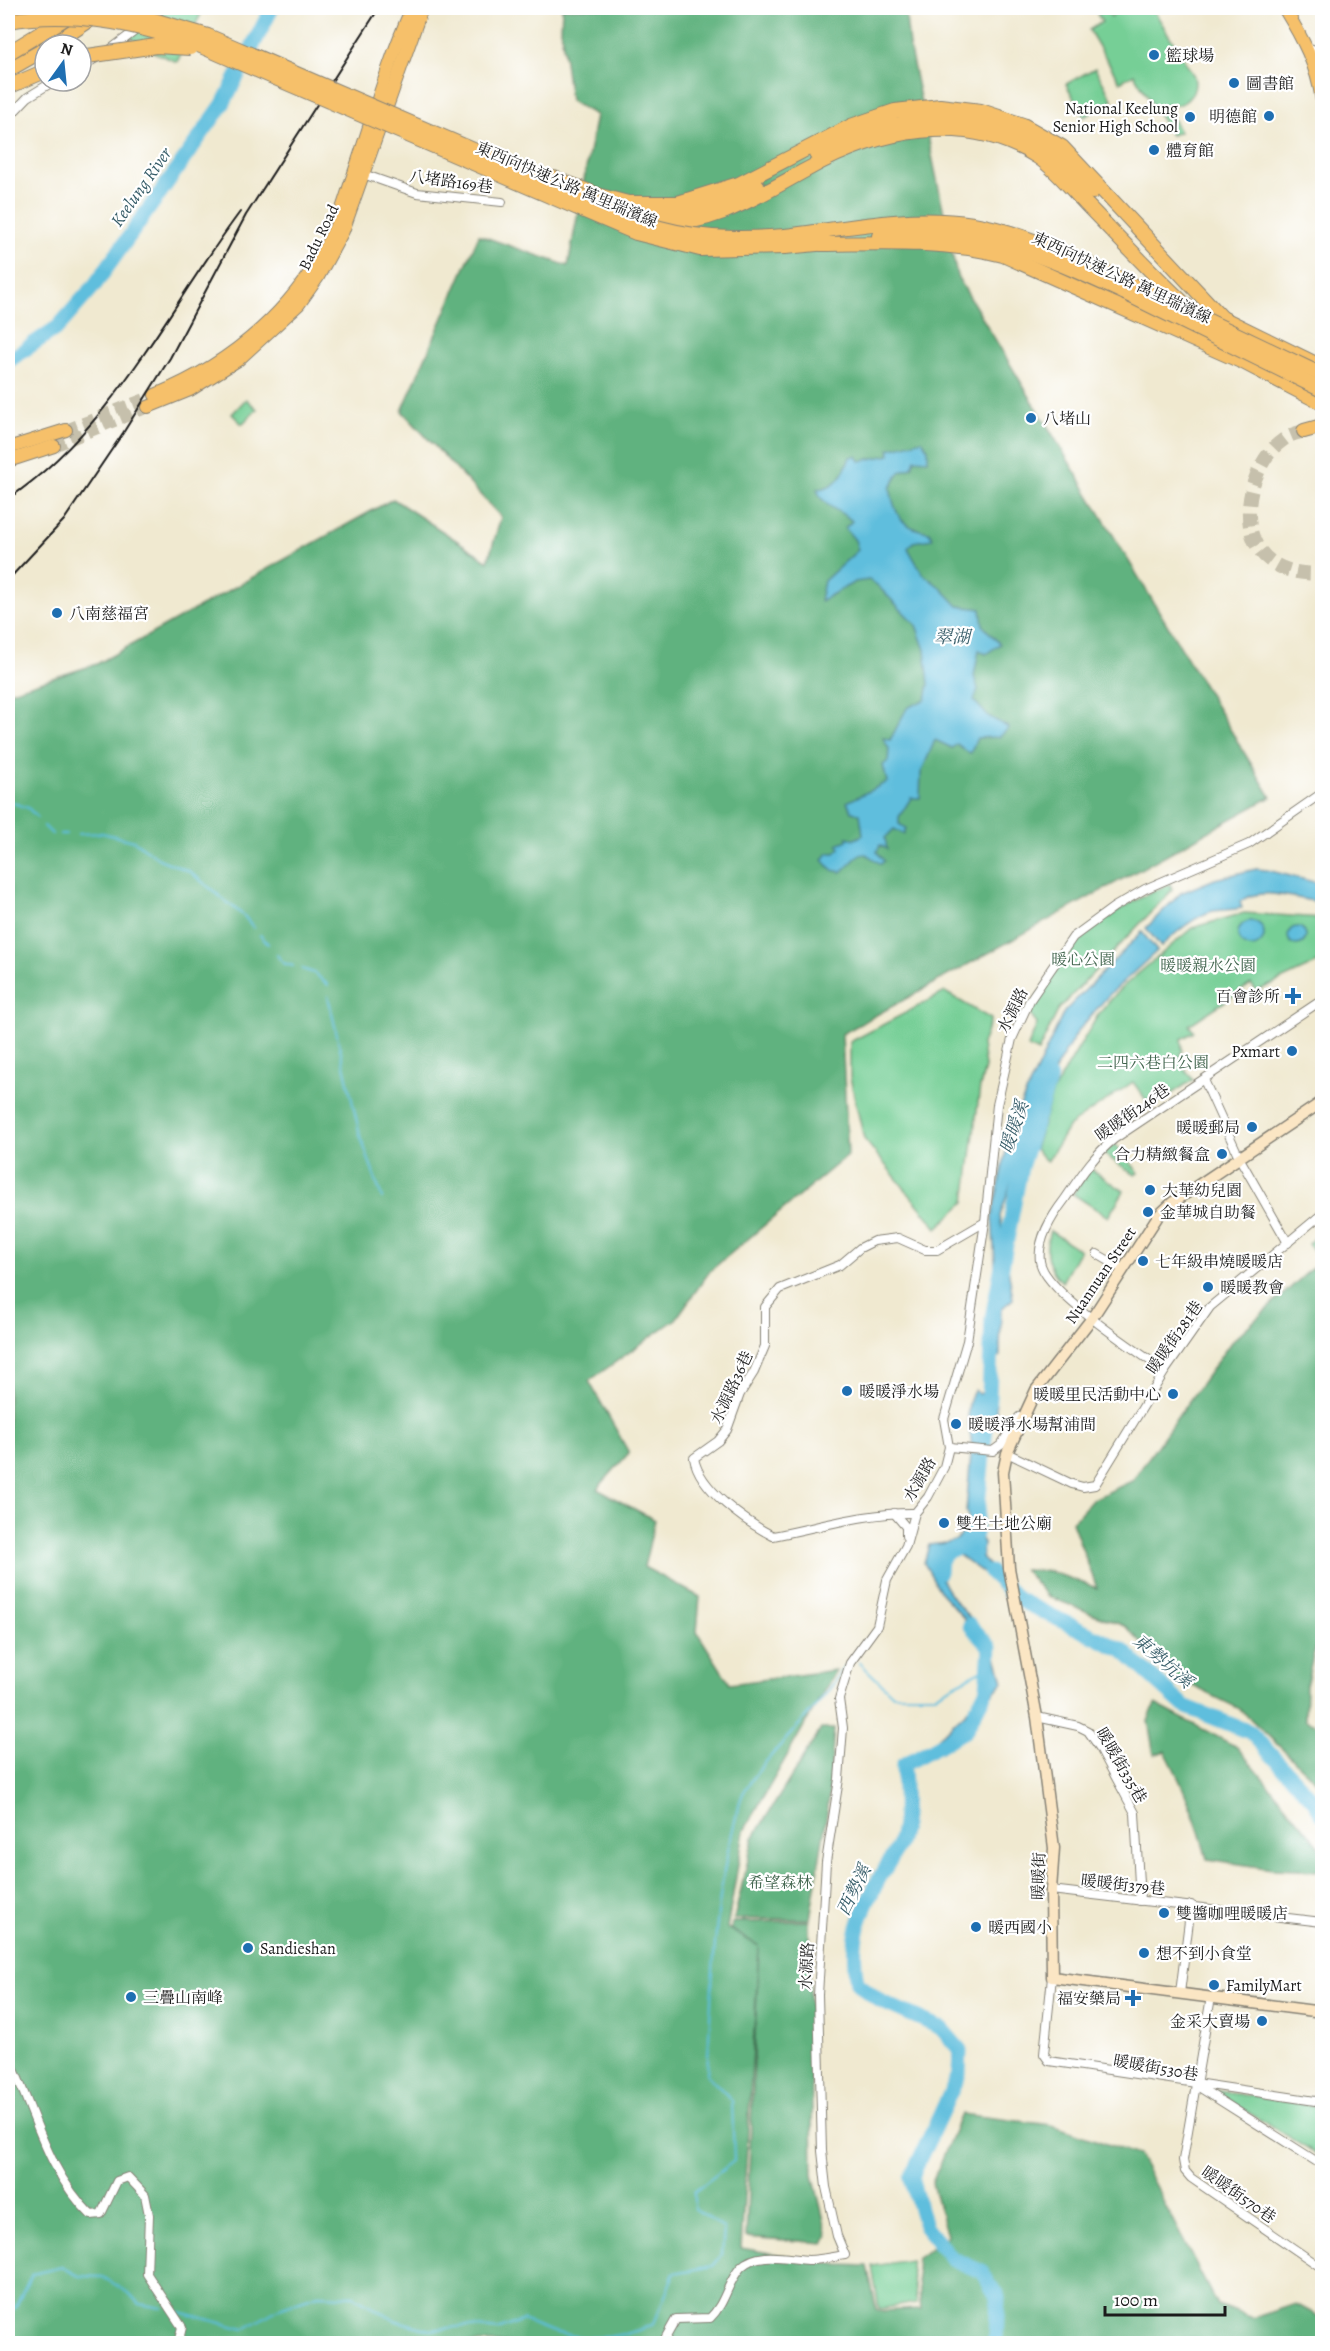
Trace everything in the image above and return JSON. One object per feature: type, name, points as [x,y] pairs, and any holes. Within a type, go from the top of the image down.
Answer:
[{"type":"highway","points":[[8,8],[13,8]]},
{"type":"highway","points":[[8,21],[35,10],[70,8],[99,10],[157,22],[575,207],[615,212],[676,214],[701,209],[739,195],[826,149],[874,129],[925,119],[978,122],[1025,137],[1052,153],[1076,174],[1193,301],[1224,320],[1323,367]]},
{"type":"highway","points":[[8,53],[82,8]]},
{"type":"highway","points":[[71,33],[110,8]]},
{"type":"highway","name":"東西向快速公路 萬里瑞濱線","points":[[110,8],[208,36],[665,230],[722,239],[820,244],[913,231],[984,237],[1126,288],[1323,375]]},
{"type":"highway","name":"東西向快速公路 萬里瑞濱線","points":[[8,21],[81,16],[157,31],[196,44],[636,232],[700,249],[785,242],[924,220],[973,224],[1003,231],[1041,244],[1323,390]]},
{"type":"highway","points":[[93,55],[156,46],[195,49],[575,207],[622,222],[662,224],[701,220],[737,207],[813,166],[868,142],[906,132],[933,129],[980,133],[1038,158],[1055,172],[1177,297],[1240,354],[1323,396]]},
{"type":"highway","points":[[8,70],[33,56]]},
{"type":"highway","points":[[8,87],[33,77]]},
{"type":"highway","points":[[442,137],[601,196],[645,204],[690,201],[740,184],[851,126],[895,111],[940,106],[981,111],[1023,125],[1062,147],[1224,320]]},
{"type":"highway","points":[[820,244],[933,243],[973,247],[1003,255],[1243,362],[1323,403]]},
{"type":"highway","points":[[1284,348],[1323,355]]},
{"type":"highway","points":[[1304,431],[1323,426]]},
{"type":"main road","name":"Badu Road","points":[[155,395],[203,373],[233,353],[292,298],[310,273],[335,228],[412,8]]},
{"type":"main road","name":"Badu Road","points":[[148,407],[216,376],[262,340],[299,304],[343,231],[422,8]]},
{"type":"main road","points":[[1284,8],[1307,47],[1323,64]]},
{"type":"main road","points":[[1307,47],[1309,57],[1318,72],[1323,101]]},
{"type":"main road","points":[[8,448],[66,430]]},
{"type":"main road","points":[[8,461],[54,446]]},
{"type":"street","points":[[93,60],[116,46],[162,8]]},
{"type":"street","points":[[1307,47],[1323,53]]},
{"type":"street","points":[[8,118],[34,93]]},
{"type":"street","name":"八堵路169巷","points":[[363,174],[417,193],[502,202]]},
{"type":"street","name":"水源路","points":[[662,2343],[676,2319],[710,2318],[719,2309],[741,2267],[750,2261],[759,2258],[810,2260],[845,2255],[837,2236],[825,2187],[818,1995],[826,1862],[839,1779],[843,1728],[839,1699],[850,1663],[877,1626],[887,1580],[906,1546],[915,1513],[928,1497],[944,1467],[949,1447],[944,1419],[967,1341],[985,1222],[997,1105],[1012,1039],[1030,1000],[1073,937],[1114,907],[1145,889],[1249,844],[1323,793]]},
{"type":"street","name":"暖暖街246巷","points":[[1092,1318],[1054,1288],[1043,1272],[1040,1251],[1046,1230],[1096,1154],[1323,1000]]},
{"type":"street","points":[[1204,1080],[1240,1159],[1288,1243]]},
{"type":"street","name":"Nuannuan Street","points":[[1019,1613],[1009,1568],[1002,1492],[1007,1453],[1036,1390],[1092,1318],[1158,1216],[1172,1203],[1323,1102]]},
{"type":"street","name":"暖暖街281巷","points":[[1007,1453],[1072,1484],[1083,1487],[1095,1485],[1165,1371],[1210,1307],[1323,1214]]},
{"type":"street","name":"水源路36巷","points":[[915,1513],[894,1513],[802,1528],[773,1536],[720,1500],[695,1468],[694,1458],[718,1441],[727,1430],[740,1394],[754,1372],[765,1346],[765,1307],[780,1289],[840,1266],[860,1248],[874,1241],[898,1238],[925,1250],[937,1250],[985,1222]]},
{"type":"street","points":[[1097,1254],[1123,1269]]},
{"type":"street","points":[[1092,1318],[1165,1371]]},
{"type":"street","points":[[949,1447],[993,1451],[1001,1446],[1036,1390]]},
{"type":"street","points":[[894,1513],[906,1527],[906,1546]]},
{"type":"street","name":"暖暖街","points":[[1019,1613],[1037,1717],[1054,1848],[1052,1977]]},
{"type":"street","name":"暖暖街335巷","points":[[1037,1717],[1078,1726],[1088,1731],[1136,1813],[1140,1901]]},
{"type":"street","name":"暖暖街379巷","points":[[1052,1890],[1323,1922]]},
{"type":"street","points":[[1180,1993],[1191,1905]]},
{"type":"street","points":[[1052,1977],[1323,2012]]},
{"type":"street","name":"暖暖街530巷","points":[[1052,1977],[1044,2054],[1049,2061],[1196,2084],[1323,2165]]},
{"type":"street","name":"暖暖街570巷","points":[[1210,1997],[1183,2160],[1185,2171],[1191,2178],[1323,2268]]},
{"type":"street","points":[[8,2056],[53,2166],[75,2200],[91,2215],[101,2214],[117,2181],[128,2177],[145,2195],[149,2216],[147,2274],[182,2327],[178,2343]]},
{"type":"street","points":[[1196,2084],[1323,2102]]},
{"type":"green space","points":[[160,8],[204,8],[177,62],[151,51],[129,36]]},
{"type":"green space","points":[[562,8],[905,8],[909,45],[957,276],[1271,797],[842,1034],[848,1155],[710,1271],[676,1319],[589,1381],[629,1453],[597,1489],[655,1520],[644,1567],[700,1597],[697,1632],[730,1684],[836,1670],[744,1831],[727,1928],[759,1946],[730,1929],[734,1922],[809,1921],[813,2175],[828,2237],[824,2243],[746,2237],[759,1948],[741,2248],[839,2265],[867,2266],[877,2311],[921,2309],[916,2259],[947,2236],[932,2183],[961,2114],[1052,2125],[1139,2155],[1217,2305],[1253,2318],[1296,2304],[1322,2318],[1322,2343],[8,2343],[8,692],[97,664],[393,499],[488,561],[501,517],[402,411],[479,235],[568,266],[596,115],[570,101],[561,30]]},
{"type":"green space","points":[[1118,8],[1153,9],[1194,76],[1194,89],[1188,99],[1178,105],[1166,105],[1180,132],[1171,135],[1134,74],[1120,82],[1089,30],[1102,22],[1097,14],[1106,9],[1111,17]]},
{"type":"green space","points":[[1095,68],[1113,101],[1084,117],[1066,84]]},
{"type":"green space","points":[[246,399],[257,409],[242,424],[232,414]]},
{"type":"green space","name":"暖心公園","points":[[1170,884],[1172,890],[1059,1009],[1038,1052],[1028,1047],[1037,1024],[1028,1012],[1071,950],[1104,920]]},
{"type":"green space","name":"暖暖親水公園","points":[[1244,913],[1322,918],[1322,961],[1257,991],[1251,984],[1189,1025],[1194,1032],[1181,1039],[1180,1055],[1181,1063],[1193,1080],[1151,1107],[1133,1082],[1069,1126],[1047,1162],[1035,1149],[1053,1091],[1098,1015],[1119,990],[1192,928]]},
{"type":"green space","points":[[945,992],[991,1019],[982,1044],[985,1067],[980,1087],[965,1202],[937,1228],[864,1139],[850,1078],[850,1042]]},
{"type":"green space","points":[[1115,1144],[1139,1173],[1135,1175],[1102,1153]]},
{"type":"green space","points":[[1089,1168],[1124,1191],[1108,1217],[1073,1194]]},
{"type":"green space","points":[[1322,1230],[1322,1259],[1308,1244]]},
{"type":"green space","points":[[1050,1231],[1080,1250],[1062,1282],[1053,1271],[1048,1259],[1047,1246]]},
{"type":"green space","points":[[1322,1259],[1322,1620],[1306,1686],[1305,1720],[1322,1726],[1322,1787],[1240,1709],[1170,1675],[1127,1627],[1047,1596],[1024,1570],[1049,1571],[1097,1588],[1072,1522],[1093,1499],[1132,1481],[1231,1342]]},
{"type":"green space","points":[[1155,1704],[1237,1747],[1320,1847],[1322,1871],[1272,1869],[1207,1859],[1199,1831],[1172,1764],[1165,1751],[1154,1755],[1148,1721]]},
{"type":"green space","name":"希望森林","points":[[821,1729],[834,1729],[828,1807],[810,1919],[734,1919],[753,1838]]},
{"type":"green space","points":[[1212,2090],[1322,2107],[1322,2158]]},
{"type":"green space","points":[[910,2260],[917,2303],[879,2309],[872,2266]]},
{"type":"water","name":"翠湖","points":[[922,440],[928,449],[928,460],[915,459],[912,467],[900,472],[890,488],[894,506],[905,523],[929,532],[933,539],[913,542],[908,548],[922,573],[958,606],[981,609],[983,626],[1000,644],[986,654],[979,650],[974,676],[978,689],[974,701],[988,716],[1009,728],[999,737],[977,738],[970,754],[957,744],[952,748],[935,740],[921,773],[920,798],[911,798],[899,817],[899,824],[906,828],[904,834],[894,829],[885,838],[887,849],[880,845],[877,852],[884,861],[881,864],[866,854],[859,855],[842,872],[832,870],[823,860],[828,853],[835,853],[840,848],[837,844],[847,840],[847,837],[855,839],[863,835],[860,814],[852,812],[847,802],[887,782],[883,765],[888,761],[889,749],[883,738],[890,740],[907,708],[926,699],[929,684],[925,650],[916,625],[877,585],[869,580],[855,582],[820,601],[824,581],[858,550],[855,540],[845,528],[852,521],[827,504],[817,489],[834,483],[845,469],[850,457],[857,456],[860,461],[890,455],[889,449]]},
{"type":"water","points":[[1256,869],[1322,884],[1322,909],[1318,902],[1278,894],[1257,894],[1240,902],[1242,908],[1213,911],[1200,916],[1161,947],[1146,928],[1181,893],[1215,879]]},
{"type":"water","points":[[1251,921],[1260,925],[1264,934],[1260,943],[1251,947],[1242,943],[1238,934],[1242,925]]},
{"type":"water","points":[[1297,927],[1303,930],[1306,936],[1303,942],[1297,945],[1291,942],[1288,936],[1291,930]]},
{"type":"water","points":[[1142,932],[1157,951],[1108,996],[1078,1031],[1058,1064],[1033,1118],[1000,1216],[1013,1299],[1001,1309],[1000,1356],[992,1362],[989,1369],[989,1383],[996,1405],[995,1416],[982,1448],[972,1446],[968,1417],[969,1402],[975,1390],[979,1394],[984,1392],[985,1365],[993,1353],[997,1334],[988,1313],[1004,1283],[996,1277],[992,1217],[1012,1123],[1064,1012]]},
{"type":"water","points":[[971,1454],[981,1455],[975,1512],[983,1528],[978,1534],[983,1543],[982,1558],[1003,1581],[1006,1598],[1003,1597],[1001,1586],[949,1548],[941,1560],[940,1573],[954,1600],[992,1646],[1003,1682],[941,1752],[935,1741],[977,1701],[991,1648],[941,1593],[924,1563],[929,1545],[955,1541],[962,1534],[969,1520],[966,1511]]},
{"type":"waterway","name":"Keelung River","points":[[8,361],[58,327],[94,286],[223,104],[272,8]]},
{"type":"waterway","points":[[8,801],[28,808],[37,817]]},
{"type":"waterway","points":[[44,826],[52,834]]},
{"type":"waterway","points":[[78,834],[102,833],[134,841],[159,859],[189,871],[244,916],[254,928]]},
{"type":"waterway","points":[[60,834],[66,834]]},
{"type":"waterway","points":[[260,935],[268,944]]},
{"type":"waterway","points":[[277,955],[283,963],[293,966]]},
{"type":"waterway","points":[[302,969],[314,973],[328,985]]},
{"type":"waterway","points":[[328,996],[360,1135],[382,1198]]},
{"type":"waterway","name":"暖暖溪","points":[[975,1534],[989,1397],[992,1318],[1021,1167],[1050,1078]]},
{"type":"waterway","name":"西勢溪","points":[[939,1572],[940,1559],[950,1550],[971,1545]]},
{"type":"waterway","name":"東勢坑溪","points":[[990,1572],[1019,1600],[1122,1650],[1184,1706],[1250,1732],[1315,1802],[1322,1814]]},
{"type":"waterway","name":"西勢溪","points":[[970,1625],[990,1647],[987,1689],[965,1731],[903,1765],[902,1833],[862,1914],[854,1953],[857,1983],[880,2001],[941,2028],[960,2050],[959,2074],[911,2178],[925,2226],[951,2258],[982,2272],[998,2298],[996,2337],[993,2344]]},
{"type":"waterway","points":[[859,1662],[893,1695],[935,1695],[987,1668]]},
{"type":"waterway","points":[[180,2312],[244,2329],[282,2307],[318,2295],[354,2296],[394,2320],[430,2330],[466,2326],[498,2330],[523,2320],[572,2336],[605,2337],[621,2335],[654,2324],[674,2273],[713,2266],[722,2255],[724,2229],[694,2208],[694,2192],[734,2161],[732,2100],[707,2075],[718,1917],[727,1855],[740,1802],[745,1790],[769,1758],[822,1698],[845,1666]]},
{"type":"waterway","points":[[8,2311],[15,2308],[32,2274],[62,2267],[79,2276],[103,2277],[129,2293],[139,2304],[162,2308]]},
{"type":"tunnel","points":[[66,430],[155,395]]},
{"type":"tunnel","points":[[54,446],[148,407]]},
{"type":"tunnel","points":[[1304,431],[1285,438],[1272,449],[1264,460],[1253,485],[1249,504],[1249,522],[1253,538],[1260,551],[1271,562],[1285,569],[1302,573],[1322,573]]},
{"type":"railway","points":[[8,580],[64,520],[123,433],[170,358],[246,215],[379,8]]},
{"type":"railway","points":[[8,499],[45,470],[78,438],[108,403],[136,366],[240,212]]},
{"type":"place","name":"籃球場","points":[[1154,55]]},
{"type":"place","name":"圖書館","points":[[1234,83]]},
{"type":"place","name":"明德館","points":[[1269,116]]},
{"type":"place","name":"National Keelung Senior High School","points":[[1190,117]]},
{"type":"place","name":"體育館","points":[[1154,150]]},
{"type":"place","name":"八堵山","points":[[1031,418]]},
{"type":"place","name":"八南慈福宮","points":[[57,613]]},
{"type":"place","name":"百會診所","points":[[1293,996]]},
{"type":"place","name":"Pxmart","points":[[1292,1051]]},
{"type":"place","name":"暖暖郵局","points":[[1252,1127]]},
{"type":"place","name":"合力精緻餐盒","points":[[1222,1154]]},
{"type":"place","name":"大華幼兒園","points":[[1150,1190]]},
{"type":"place","name":"金華城自助餐","points":[[1148,1212]]},
{"type":"place","name":"七年級串燒暖暖店","points":[[1143,1261]]},
{"type":"place","name":"暖暖教會","points":[[1208,1287]]},
{"type":"place","name":"暖暖淨水場","points":[[847,1391]]},
{"type":"place","name":"暖暖里民活動中心","points":[[1173,1394]]},
{"type":"place","name":"暖暖淨水場幫浦間","points":[[956,1424]]},
{"type":"place","name":"雙生土地公廟","points":[[944,1523]]},
{"type":"place","name":"雙醬咖哩暖暖店","points":[[1164,1913]]},
{"type":"place","name":"暖西國小","points":[[976,1927]]},
{"type":"place","name":"Sandieshan","points":[[248,1948]]},
{"type":"place","name":"想不到小食堂","points":[[1144,1953]]},
{"type":"place","name":"FamilyMart","points":[[1214,1985]]},
{"type":"place","name":"三疊山南峰","points":[[131,1997]]},
{"type":"place","name":"福安藥局","points":[[1133,1998]]},
{"type":"place","name":"金采大賣場","points":[[1262,2021]]},
{"type":"park label","name":"二四六巷白公園","points":[[1153,1062]]}]
